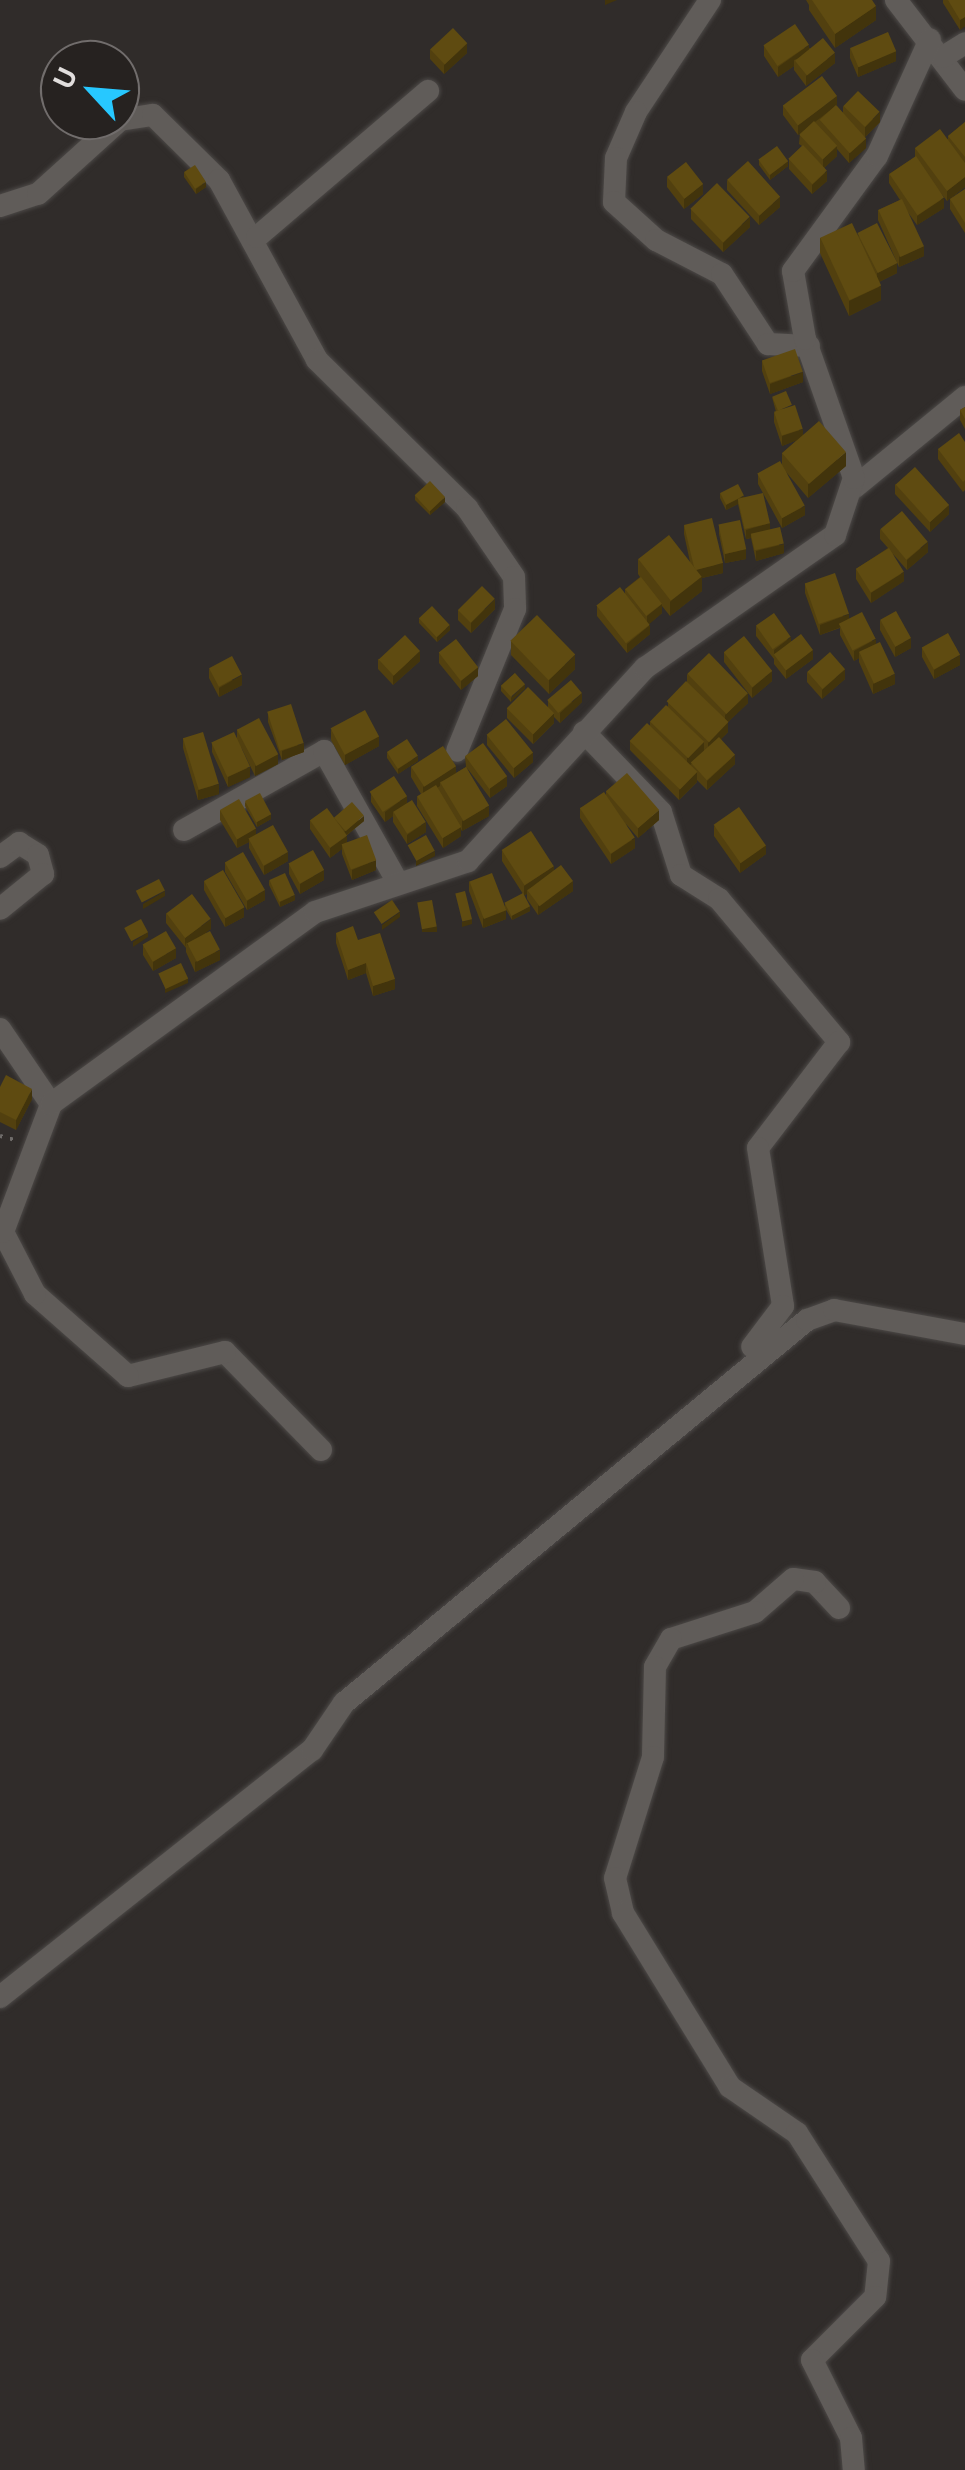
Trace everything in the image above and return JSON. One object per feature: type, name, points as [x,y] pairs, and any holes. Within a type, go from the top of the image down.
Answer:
[{"type":"street","points":[[710,0],[636,112],[616,158],[614,202],[656,240],[722,274],[768,344],[809,346]]},
{"type":"street","points":[[896,0],[965,90]]},
{"type":"street","points":[[936,48],[965,43]]},
{"type":"street","points":[[855,487],[792,288],[799,254],[878,156],[936,48]]},
{"type":"street","points":[[257,237],[428,91]]},
{"type":"street","points":[[140,111],[163,122],[257,237],[278,302],[318,360],[467,508],[514,577],[515,610],[456,751]]},
{"type":"street","points":[[0,206],[38,194],[98,140]]},
{"type":"street","points":[[321,1450],[225,1352],[136,1377],[119,1372],[35,1294],[2,1243],[4,1222],[51,1104],[245,956],[315,912],[468,861],[488,844],[584,732],[680,638],[835,534],[855,487],[965,398]]},
{"type":"street","points":[[584,732],[661,812],[681,876],[719,899],[839,1042],[758,1148],[783,1306],[772,1330],[726,1370],[731,1386]]},
{"type":"street","points":[[184,830],[324,751],[398,883]]},
{"type":"street","points":[[0,857],[20,843],[38,855],[42,874],[0,909]]},
{"type":"street","points":[[0,1028],[51,1104]]},
{"type":"street","points":[[0,1997],[312,1750],[344,1703],[827,1310],[965,1334]]},
{"type":"street","points":[[838,1608],[815,1582],[792,1579],[755,1612],[671,1639],[656,1667],[652,1756],[615,1878],[622,1913],[736,2096],[797,2133],[879,2261],[875,2297],[812,2360],[850,2438],[854,2470]]},
{"type":"building","points":[[812,0],[872,0],[876,6],[835,34]]},
{"type":"building","points":[[948,0],[965,0],[965,17],[960,20]]},
{"type":"building","points":[[795,24],[809,45],[777,66],[763,45]]},
{"type":"building","points":[[453,28],[467,43],[445,65],[430,49]]},
{"type":"building","points":[[888,32],[896,51],[858,67],[850,48]]},
{"type":"building","points":[[823,38],[835,53],[807,75],[795,61]]},
{"type":"building","points":[[822,76],[837,96],[798,125],[783,105]]},
{"type":"building","points":[[858,91],[880,112],[865,127],[843,106]]},
{"type":"building","points":[[836,105],[866,138],[850,153],[820,120]]},
{"type":"building","points":[[814,121],[837,146],[823,160],[799,135]]},
{"type":"building","points":[[965,122],[965,157],[948,136]]},
{"type":"building","points":[[940,129],[965,163],[965,177],[947,191],[915,148]]},
{"type":"building","points":[[803,145],[827,171],[812,184],[788,159]]},
{"type":"building","points":[[777,146],[788,161],[770,175],[758,160]]},
{"type":"building","points":[[916,156],[944,197],[917,215],[889,174]]},
{"type":"building","points":[[748,161],[780,197],[759,215],[727,180]]},
{"type":"building","points":[[686,162],[703,184],[684,199],[667,177]]},
{"type":"building","points":[[195,165],[206,182],[195,189],[184,172]]},
{"type":"building","points":[[717,183],[750,217],[723,243],[690,209]]},
{"type":"building","points":[[965,189],[965,223],[950,199]]},
{"type":"building","points":[[902,199],[924,246],[900,257],[878,210]]},
{"type":"building","points":[[852,223],[881,286],[849,300],[820,238]]},
{"type":"building","points":[[877,223],[897,263],[878,273],[857,233]]},
{"type":"building","points":[[795,349],[803,372],[770,383],[762,360]]},
{"type":"building","points":[[786,391],[792,405],[778,411],[772,397]]},
{"type":"building","points":[[795,405],[803,429],[782,436],[774,412]]},
{"type":"building","points":[[819,421],[846,452],[809,484],[782,453]]},
{"type":"building","points":[[959,433],[965,442],[963,482],[938,449]]},
{"type":"building","points":[[780,461],[805,506],[782,518],[757,474]]},
{"type":"building","points":[[915,467],[949,505],[930,522],[896,484]]},
{"type":"building","points":[[430,481],[445,497],[430,511],[415,495]]},
{"type":"building","points":[[738,484],[744,496],[726,505],[720,493]]},
{"type":"building","points":[[763,493],[770,523],[745,529],[738,499]]},
{"type":"building","points":[[902,511],[928,542],[906,560],[881,529]]},
{"type":"building","points":[[712,518],[723,563],[696,570],[684,525]]},
{"type":"building","points":[[740,520],[746,549],[725,554],[718,525]]},
{"type":"building","points":[[780,527],[784,544],[755,550],[751,534]]},
{"type":"building","points":[[669,535],[702,577],[671,601],[638,559]]},
{"type":"building","points":[[889,548],[904,572],[871,592],[856,569]]},
{"type":"building","points":[[835,573],[849,614],[819,624],[805,583]]},
{"type":"building","points":[[641,577],[662,604],[646,616],[625,589]]},
{"type":"building","points":[[482,586],[495,599],[471,623],[458,610]]},
{"type":"building","points":[[620,587],[650,625],[626,643],[596,605]]},
{"type":"building","points":[[432,606],[450,625],[437,637],[419,618]]},
{"type":"building","points":[[896,611],[911,638],[895,647],[880,620]]},
{"type":"building","points":[[862,612],[876,639],[852,651],[839,624]]},
{"type":"building","points":[[774,613],[791,637],[773,649],[756,626]]},
{"type":"building","points":[[537,615],[575,655],[549,680],[510,641]]},
{"type":"building","points":[[948,633],[960,655],[934,669],[922,648]]},
{"type":"building","points":[[801,634],[813,650],[786,670],[774,654]]},
{"type":"building","points":[[405,635],[420,651],[394,676],[379,660]]},
{"type":"building","points":[[744,636],[772,671],[752,687],[724,652]]},
{"type":"building","points":[[456,639],[478,667],[461,681],[439,653]]},
{"type":"building","points":[[880,642],[895,674],[874,683],[859,652]]},
{"type":"building","points":[[830,652],[845,669],[822,689],[807,672]]},
{"type":"building","points":[[709,653],[748,693],[726,714],[687,674]]},
{"type":"building","points":[[232,656],[242,675],[219,687],[209,668]]},
{"type":"building","points":[[515,673],[525,684],[511,697],[501,686]]},
{"type":"building","points":[[571,680],[582,693],[558,713],[547,700]]},
{"type":"building","points":[[686,681],[728,722],[709,742],[667,701]]},
{"type":"building","points":[[528,687],[554,713],[533,734],[507,708]]},
{"type":"building","points":[[291,704],[304,743],[280,751],[267,712]]},
{"type":"building","points":[[666,705],[704,742],[688,758],[650,722]]},
{"type":"building","points":[[365,710],[379,736],[345,755],[331,728]]},
{"type":"building","points":[[259,718],[278,754],[256,766],[237,730]]},
{"type":"building","points":[[506,719],[533,752],[514,768],[487,735]]},
{"type":"building","points":[[647,723],[697,772],[680,790],[630,741]]},
{"type":"building","points":[[203,732],[219,784],[199,790],[183,738]]},
{"type":"building","points":[[234,732],[250,766],[227,777],[211,743]]},
{"type":"building","points":[[719,737],[735,755],[707,780],[691,762]]},
{"type":"building","points":[[407,739],[418,756],[398,769],[387,752]]},
{"type":"building","points":[[483,743],[507,776],[489,789],[465,756]]},
{"type":"building","points":[[443,746],[456,766],[424,787],[411,767]]},
{"type":"building","points":[[466,767],[489,806],[463,821],[440,782]]},
{"type":"building","points":[[627,773],[659,810],[638,828],[606,791]]},
{"type":"building","points":[[394,776],[407,796],[383,812],[370,792]]},
{"type":"building","points":[[436,785],[461,827],[442,838],[417,796]]},
{"type":"building","points":[[604,792],[635,838],[611,854],[580,808]]},
{"type":"building","points":[[260,793],[271,814],[256,822],[245,801]]},
{"type":"building","points":[[239,799],[256,828],[237,839],[220,810]]},
{"type":"building","points":[[412,800],[426,822],[407,834],[393,812]]},
{"type":"building","points":[[352,802],[364,816],[346,831],[334,818]]},
{"type":"building","points":[[739,807],[766,846],[741,863],[714,825]]},
{"type":"building","points":[[327,808],[347,836],[330,848],[310,820]]},
{"type":"building","points":[[273,825],[288,852],[264,866],[249,839]]},
{"type":"building","points":[[531,831],[554,866],[525,885],[502,850]]},
{"type":"building","points":[[367,835],[376,860],[351,870],[342,844]]},
{"type":"building","points":[[426,835],[435,851],[416,861],[408,845]]},
{"type":"building","points":[[313,850],[324,870],[300,884],[289,864]]},
{"type":"building","points":[[243,852],[265,890],[247,901],[225,862]]},
{"type":"building","points":[[561,865],[573,881],[539,906],[527,890]]},
{"type":"building","points":[[223,870],[244,907],[225,918],[204,881]]},
{"type":"building","points":[[285,873],[295,895],[279,902],[269,880]]},
{"type":"building","points":[[492,873],[506,910],[484,919],[470,882]]},
{"type":"building","points":[[159,879],[165,891],[142,902],[136,891]]},
{"type":"building","points":[[465,891],[472,919],[462,922],[455,893]]},
{"type":"building","points":[[523,893],[530,906],[512,916],[504,903]]},
{"type":"building","points":[[192,894],[211,919],[185,938],[166,913]]},
{"type":"building","points":[[392,900],[400,912],[382,924],[374,912]]},
{"type":"building","points":[[432,900],[437,927],[422,929],[417,903]]},
{"type":"building","points":[[141,919],[148,932],[131,941],[124,928]]},
{"type":"building","points":[[353,926],[358,940],[380,933],[395,979],[373,986],[366,963],[348,970],[336,933]]},
{"type":"building","points":[[166,931],[176,948],[153,962],[143,944]]},
{"type":"building","points":[[210,931],[220,950],[197,962],[187,943]]},
{"type":"building","points":[[181,963],[188,978],[166,989],[158,974]]},
{"type":"building","points":[[6,1075],[32,1089],[16,1120],[0,1112],[0,1087]]}]
